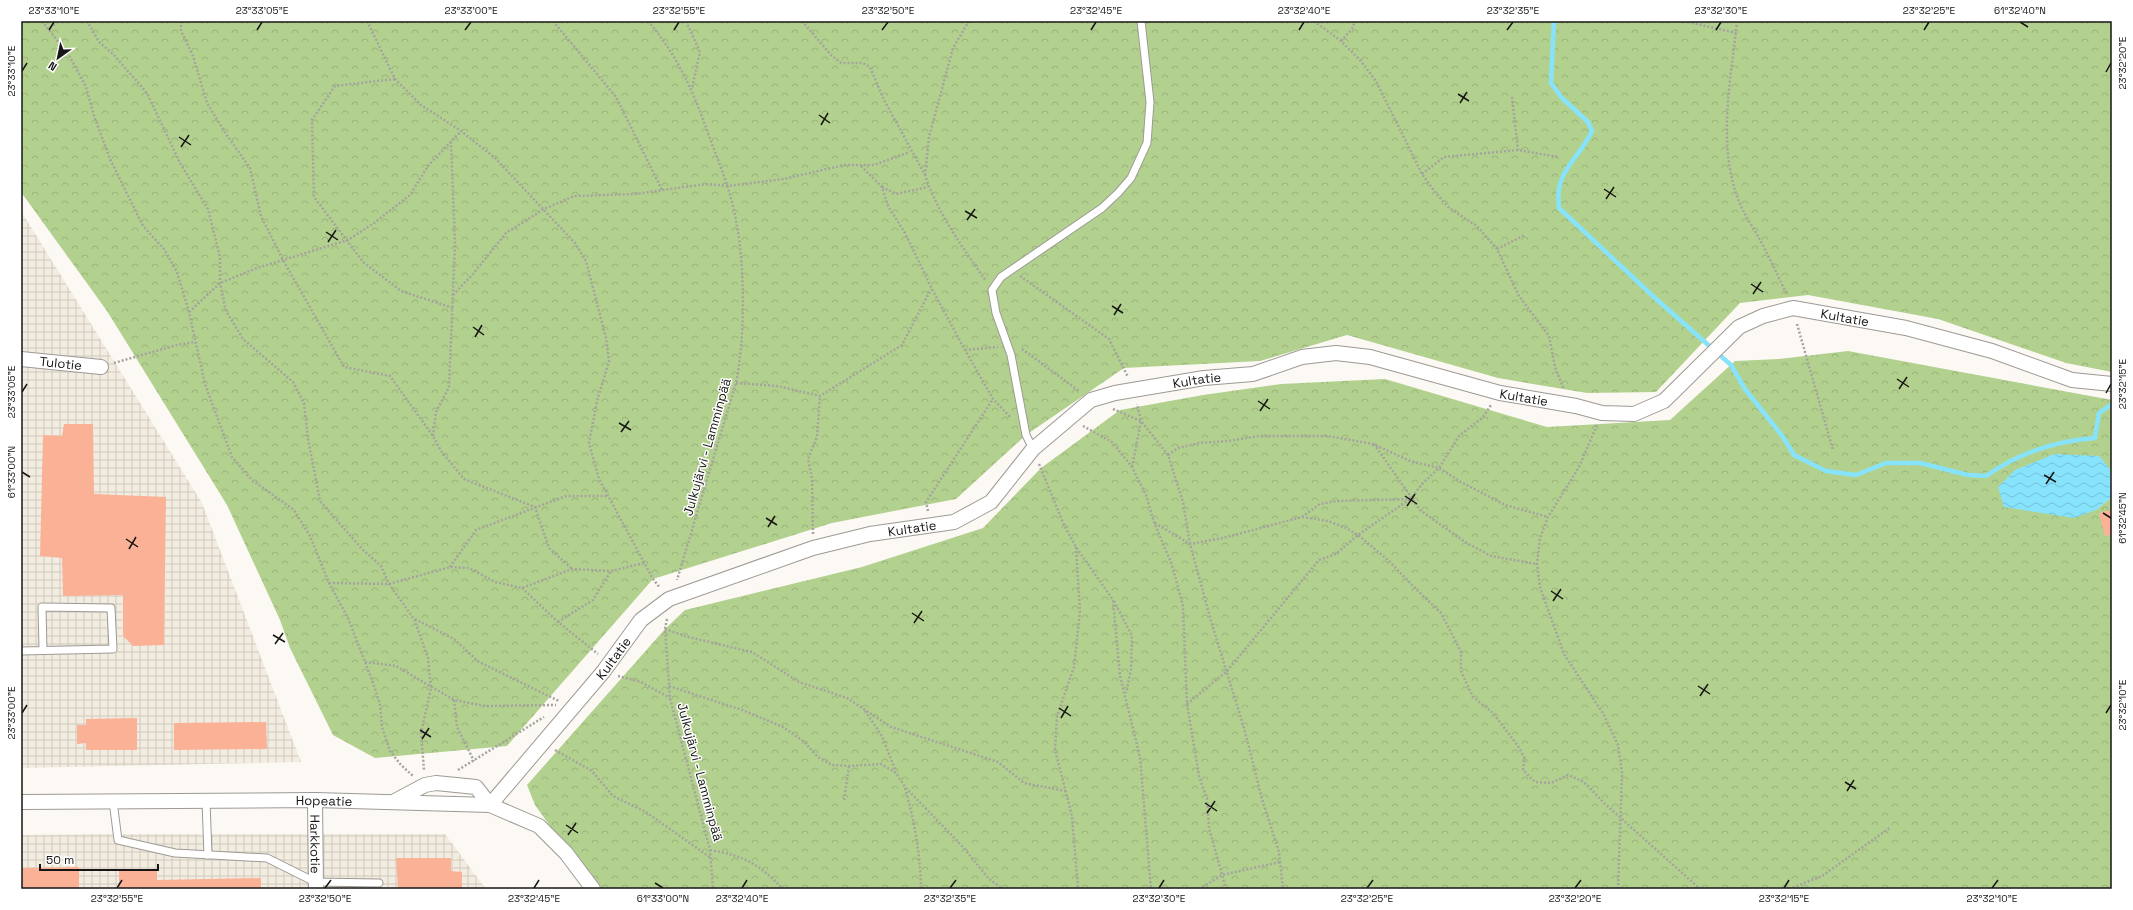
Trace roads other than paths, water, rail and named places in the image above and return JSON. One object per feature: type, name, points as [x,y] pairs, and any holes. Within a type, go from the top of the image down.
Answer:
[{"type":"street","name":"Kultatie","points":[[490,805],[607,668],[641,620],[669,599],[813,548],[870,534],[954,522],[991,502],[1032,449],[1091,400],[1134,390],[1204,378],[1253,374],[1302,357],[1336,353],[1370,357],[1500,393],[1576,406],[1602,413],[1634,414],[1664,400],[1739,327],[1763,316],[1793,308],[1906,328],[1992,351],[2072,380],[2112,384]]},
{"type":"street","name":"Tulotie","points":[[21,359],[101,367]]},
{"type":"street","points":[[395,801],[430,784],[476,787],[490,805]]},
{"type":"street","name":"Hopeatie","points":[[21,802],[315,800],[395,801],[490,805],[539,826],[566,853],[593,889]]},
{"type":"street","name":"Harkkotie","points":[[315,800],[315,885]]},
{"type":"lane","points":[[1032,449],[1026,435],[1011,355],[996,313],[992,290],[1002,277],[1102,208],[1131,178],[1147,143],[1150,102],[1142,21]]},
{"type":"lane","points":[[21,651],[113,649],[111,608],[42,607],[43,650]]},
{"type":"lane","points":[[113,801],[118,840],[175,853],[267,858],[315,885],[379,884]]},
{"type":"lane","points":[[206,801],[208,855]]},
{"type":"water","points":[[2054,454],[2099,456],[2110,469],[2112,497],[2096,510],[2074,518],[2004,507],[1998,487],[2015,470]]},
{"type":"waterway","points":[[1554,21],[1551,83],[1562,98],[1588,122],[1592,131],[1568,166],[1560,184],[1558,195],[1559,208],[1655,298],[1731,365],[1745,389],[1783,437],[1794,455],[1826,471],[1856,475],[1886,463],[1920,463],[1968,475],[1986,476],[2011,461],[2051,445],[2095,438],[2099,413],[2112,404]]}]
